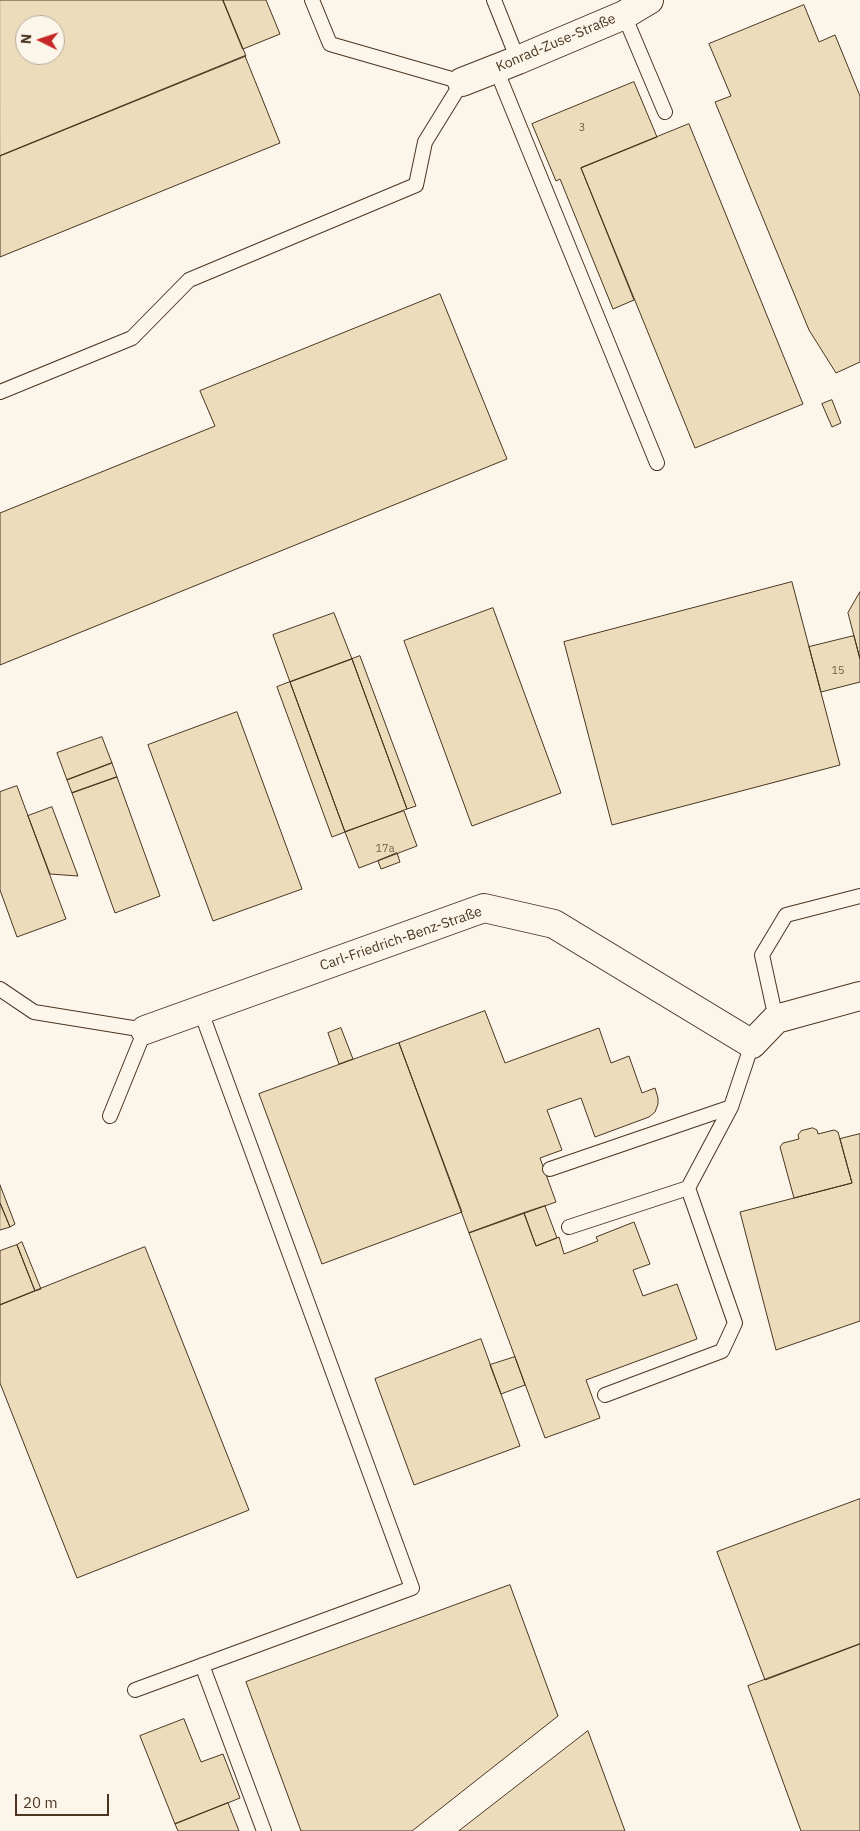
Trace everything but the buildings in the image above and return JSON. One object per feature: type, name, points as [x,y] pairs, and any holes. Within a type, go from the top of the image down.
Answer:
[{"type":"street","name":"Konrad-Zuse-Straße","points":[[462,82],[624,15],[649,0]]},
{"type":"street","name":"Carl-Friedrich-Benz-Straße","points":[[145,1030],[484,908],[554,924],[752,1044]]},
{"type":"street","points":[[752,1044],[776,1019],[860,996]]},
{"type":"lane","points":[[0,392],[132,338],[189,280],[416,185],[425,142],[462,82],[330,44],[312,0]]},
{"type":"lane","points":[[494,0],[507,65],[657,462]]},
{"type":"lane","points":[[624,15],[665,112]]},
{"type":"lane","points":[[776,1019],[762,955],[786,915],[860,896]]},
{"type":"lane","points":[[0,989],[34,1012],[145,1030],[110,1116]]},
{"type":"lane","points":[[135,1690],[412,1588],[200,1009]]},
{"type":"lane","points":[[569,1227],[688,1188],[731,1107],[752,1044]]},
{"type":"lane","points":[[550,1170],[731,1107]]},
{"type":"lane","points":[[605,1395],[722,1351],[735,1323],[688,1188]]},
{"type":"lane","points":[[202,1665],[264,1831]]}]
